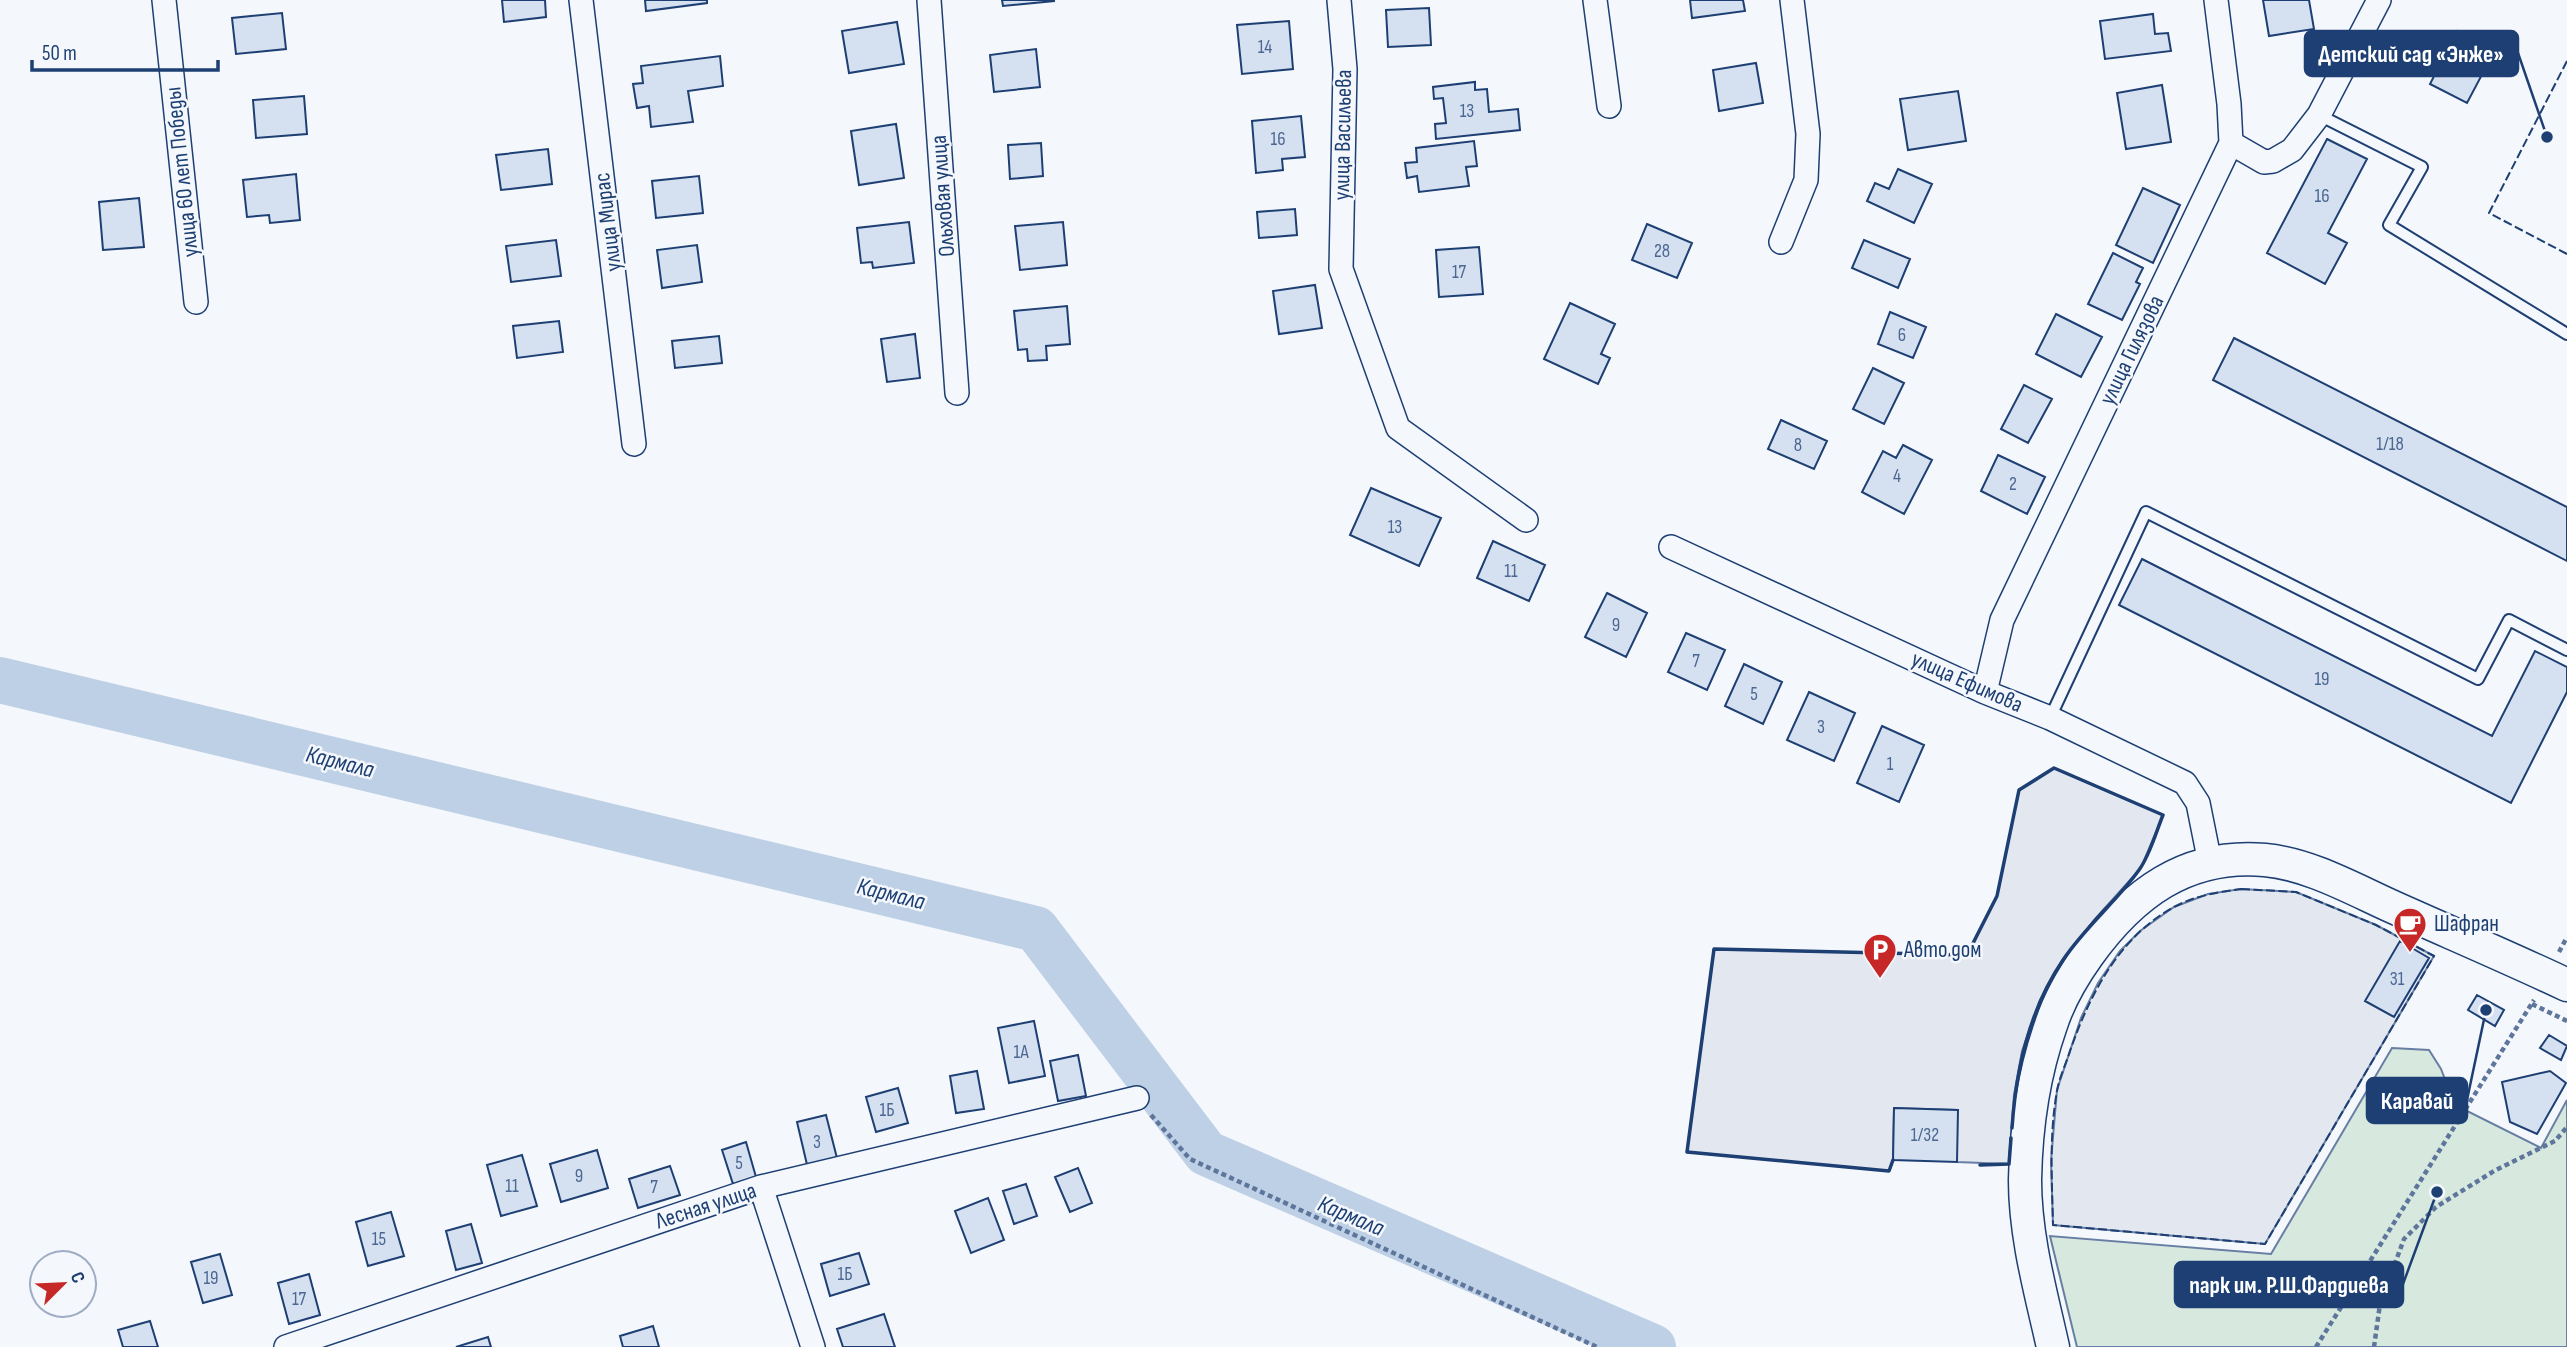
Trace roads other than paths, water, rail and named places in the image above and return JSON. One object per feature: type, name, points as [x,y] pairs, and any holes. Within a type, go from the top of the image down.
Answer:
[{"type":"street","name":"улица 60 лет Победы","points":[[164,0],[196,302]]},
{"type":"street","name":"улица Мирас","points":[[581,0],[634,444]]},
{"type":"street","name":"Ольховая улица","points":[[929,0],[957,393]]},
{"type":"street","name":"улица Васильева","points":[[1339,0],[1346,69],[1341,269],[1398,428],[1526,520]]},
{"type":"street","points":[[1594,0],[1609,106]]},
{"type":"street","points":[[1781,242],[1806,180],[1808,134],[1793,0]]},
{"type":"street","name":"улица Гилязова","points":[[1985,692],[2002,620],[2231,143],[2216,0]]},
{"type":"street","points":[[2231,143],[2258,160],[2271,162],[2296,147],[2319,115],[2379,0]]},
{"type":"street","name":"улица Ефимова","points":[[1671,547],[1985,692],[2050,718],[2185,783],[2198,803],[2210,863]]},
{"type":"street","points":[[2053,1347],[2032,1253],[2025,1184],[2027,1129],[2035,1079],[2051,1022],[2076,973],[2102,936],[2132,903],[2162,882],[2210,863],[2267,860],[2307,870],[2557,980]]},
{"type":"street","name":"Лесная улица","points":[[286,1347],[761,1187],[1137,1098]]},
{"type":"street","points":[[761,1187],[813,1347]]},
{"type":"lane","points":[[2319,115],[2422,167],[2389,225],[2567,334]]},
{"type":"lane","points":[[2050,718],[2146,512],[2477,679],[2509,620],[2567,650]]},
{"type":"waterway","name":"Кармала","points":[[0,680],[1036,929],[1206,1153],[1653,1347]]},
{"type":"place","name":"Детский сад «Энже»","points":[[2547,137]]},
{"type":"place","name":"Шафран","points":[[2410,954]]},
{"type":"place","name":"Авто дом","points":[[1880,980]]},
{"type":"place","name":"Каравай","points":[[2486,1010]]},
{"type":"place","name":"парк им. Р.Ш.Фардиева","points":[[2437,1192]]}]
